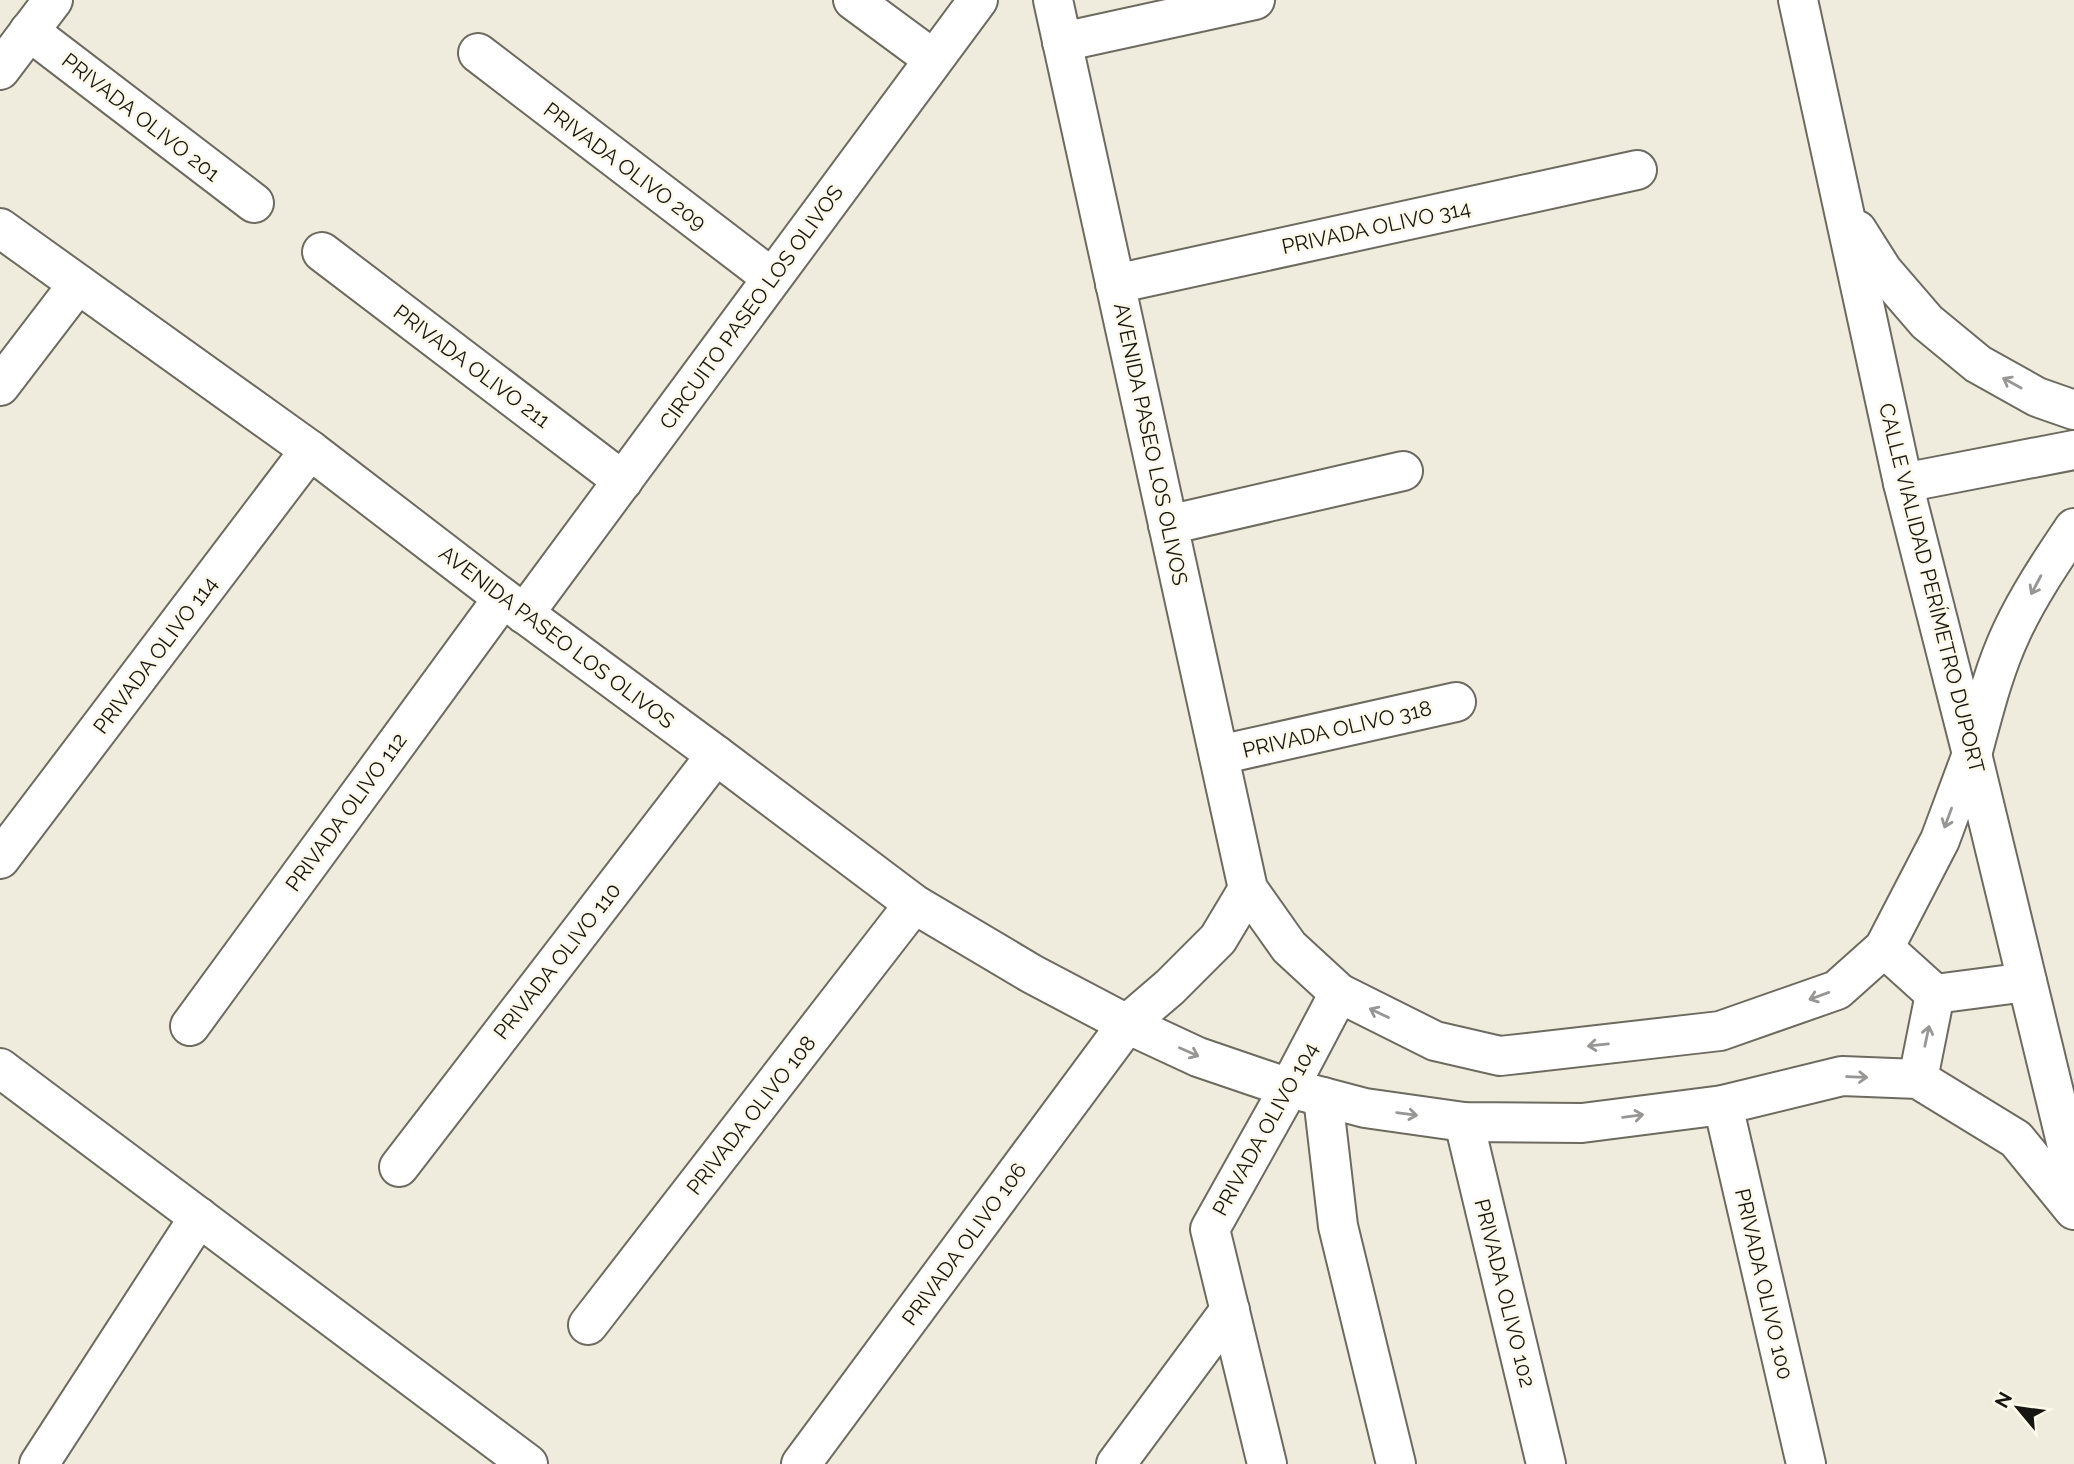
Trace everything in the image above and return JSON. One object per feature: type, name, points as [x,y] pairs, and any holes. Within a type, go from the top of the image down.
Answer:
[{"type":"street","points":[[0,70],[53,0]]},
{"type":"street","points":[[853,0],[933,59]]},
{"type":"street","name":"CIRCUITO PASEO LOS OLIVOS","points":[[514,606],[623,481],[978,0]]},
{"type":"street","name":"AVENIDA PASEO LOS OLIVOS","points":[[1053,0],[1248,889],[1289,947],[1339,993],[1435,1041],[1500,1056],[1720,1031],[1837,990],[1884,947],[1940,840],[1972,754],[1988,692],[2011,632],[2042,576],[2074,528]]},
{"type":"street","points":[[1062,43],[1255,0]]},
{"type":"street","name":"CALLE VIALIDAD PERÍMETRO DUPORT","points":[[1797,0],[1903,483],[2074,1175]]},
{"type":"street","name":"PRIVADA OLIVO 201","points":[[29,31],[254,203]]},
{"type":"street","name":"PRIVADA OLIVO 209","points":[[478,53],[772,278]]},
{"type":"street","name":"PRIVADA OLIVO 314","points":[[1115,284],[1637,170]]},
{"type":"street","points":[[1844,210],[1883,271],[1927,322],[1978,364],[2037,397],[2074,410]]},
{"type":"street","name":"AVENIDA PASEO LOS OLIVOS","points":[[0,228],[310,450],[514,606],[914,904],[1032,975],[1127,1024],[1198,1056],[1306,1093],[1365,1108],[1464,1122],[1582,1122],[1723,1105],[1842,1076],[1918,1079],[2015,1139],[2074,1210]]},
{"type":"street","name":"PRIVADA OLIVO 211","points":[[322,252],[623,481]]},
{"type":"street","points":[[0,386],[78,284]]},
{"type":"street","name":"PRIVADA OLIVO 114","points":[[0,859],[310,450]]},
{"type":"street","points":[[1903,483],[2074,450]]},
{"type":"street","points":[[1168,525],[1404,471]]},
{"type":"street","name":"PRIVADA OLIVO 112","points":[[190,1026],[514,606]]},
{"type":"street","name":"PRIVADA OLIVO 318","points":[[1219,755],[1455,702]]},
{"type":"street","name":"PRIVADA OLIVO 110","points":[[399,1167],[716,755]]},
{"type":"street","points":[[1127,1024],[1170,987],[1218,939],[1248,889]]},
{"type":"street","name":"PRIVADA OLIVO 108","points":[[588,1325],[914,904]]},
{"type":"street","points":[[1884,947],[1936,994],[2027,982]]},
{"type":"street","name":"PRIVADA OLIVO 104","points":[[1267,1464],[1210,1229],[1306,1093],[1339,993]]},
{"type":"street","points":[[1918,1079],[1936,994]]},
{"type":"street","name":"PRIVADA OLIVO 106","points":[[801,1464],[1127,1024]]},
{"type":"street","points":[[0,1068],[528,1464]]},
{"type":"street","points":[[1306,1093],[1396,1464]]},
{"type":"street","name":"PRIVADA OLIVO 100","points":[[1723,1105],[1806,1464]]},
{"type":"street","name":"PRIVADA OLIVO 102","points":[[1464,1122],[1546,1464]]},
{"type":"street","points":[[39,1464],[199,1217]]},
{"type":"street","points":[[1116,1464],[1230,1310]]}]
